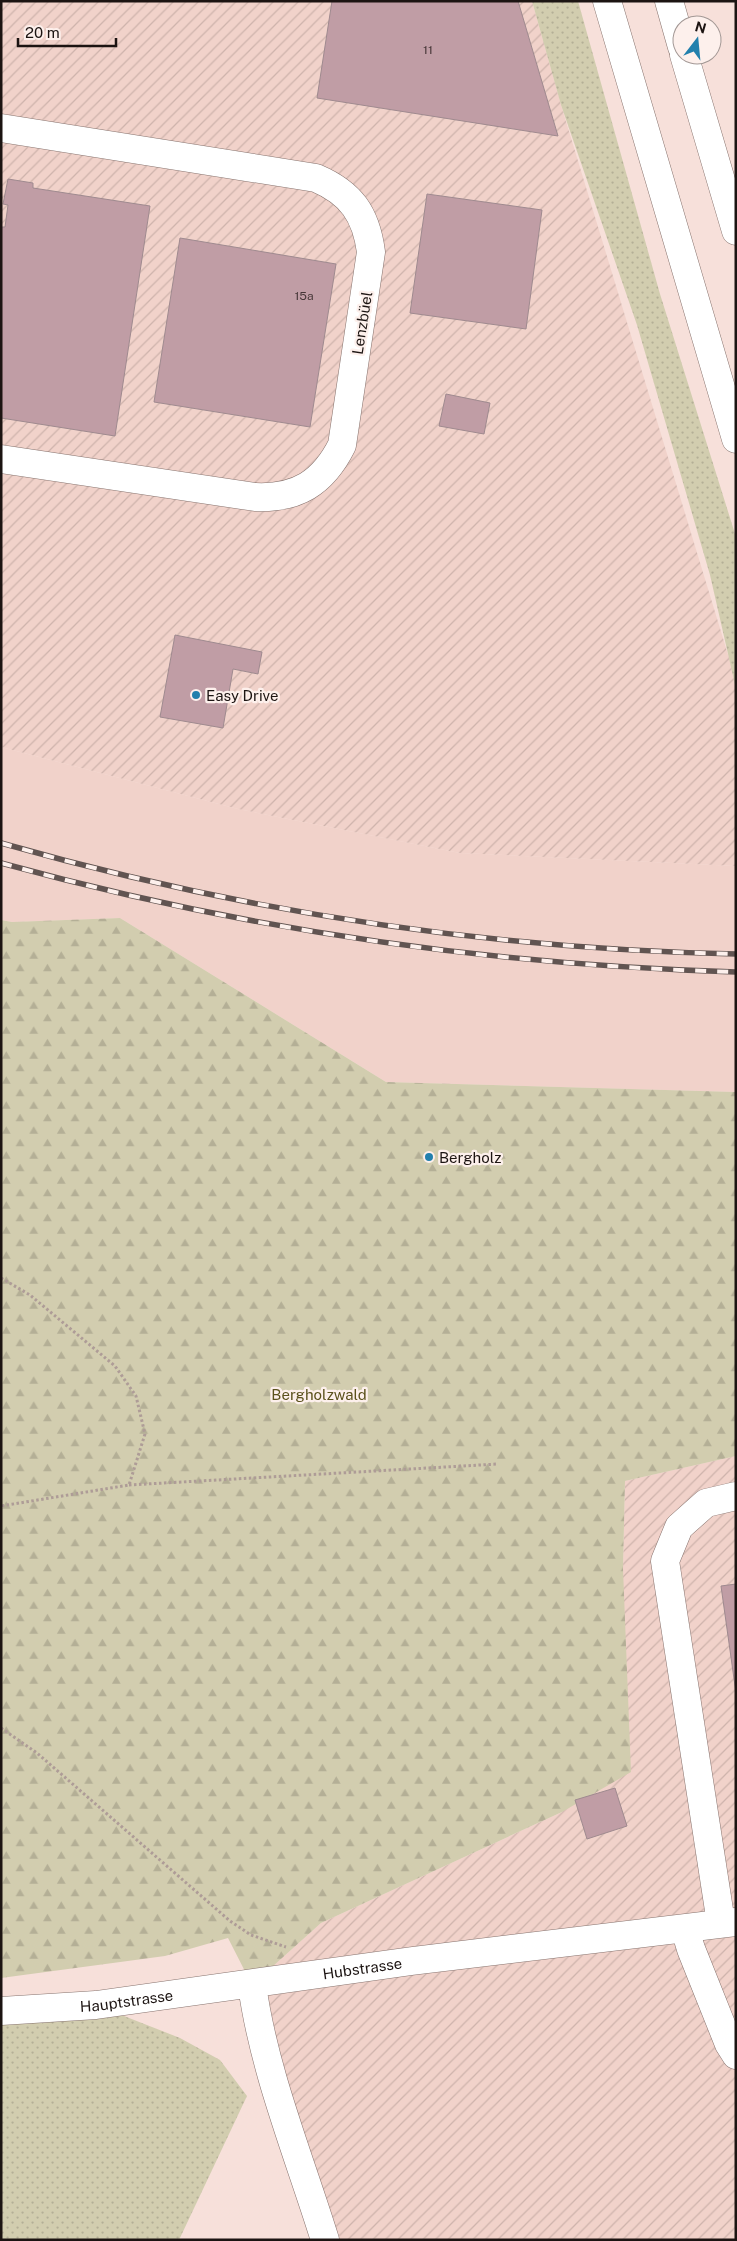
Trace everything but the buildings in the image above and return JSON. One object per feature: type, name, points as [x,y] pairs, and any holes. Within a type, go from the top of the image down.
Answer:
[{"type":"main road","points":[[607,1],[736,439]]},
{"type":"main road","points":[[669,1],[673,15]]},
{"type":"main road","points":[[687,65],[736,231]]},
{"type":"main road","name":"Lenzbüel","points":[[1,128],[316,178],[332,184],[345,194],[356,207],[364,221],[372,252],[342,445],[326,470],[302,489],[271,498],[255,497],[1,460]]},
{"type":"main road","points":[[729,1923],[665,1561],[678,1527],[706,1503],[736,1496]]},
{"type":"main road","name":"Hubstrasse","points":[[252,1984],[412,1961],[729,1923]]},
{"type":"main road","points":[[685,1929],[729,2044],[736,2055]]},
{"type":"main road","points":[[252,1984],[255,2006],[273,2077],[325,2240]]},
{"type":"main road","name":"Hauptstrasse","points":[[1,2011],[96,2004],[252,1984]]},
{"type":"path","points":[[1,1278],[30,1294],[115,1366],[136,1396],[144,1434],[129,1485]]},
{"type":"path","points":[[1,1506],[129,1485],[498,1464]]},
{"type":"path","points":[[1,1728],[37,1753],[230,1921],[251,1934],[293,1950]]},
{"type":"shaded area","points":[[1,1],[532,1],[561,105],[736,681],[736,866],[460,853],[238,809],[1,747]]},
{"type":"shaded area","points":[[1,747],[238,809],[460,853],[736,866],[736,1092],[386,1082],[120,918],[12,922],[1,920]]},
{"type":"shaded area","points":[[736,1456],[736,2240],[325,2240],[252,1985],[321,1923],[562,1812],[623,1569],[625,1481]]},
{"type":"green space","points":[[532,1],[578,1],[660,294],[736,537],[736,689],[710,575],[637,325],[561,105]]},
{"type":"green space","name":"Bergholzwald","points":[[120,918],[386,1082],[736,1092],[736,1456],[625,1481],[623,1569],[631,1772],[562,1812],[321,1923],[252,1985],[228,1938],[165,1956],[1,1978],[1,920],[12,922]]},
{"type":"green space","points":[[96,2005],[180,2038],[220,2060],[247,2096],[179,2240],[1,2240],[1,2011]]},
{"type":"railway","points":[[1,843],[91,867],[182,888],[273,907],[365,922],[457,935],[550,944],[643,951],[736,954]]},
{"type":"railway","points":[[1,863],[182,907],[365,940],[457,952],[550,961],[736,972]]},
{"type":"place","name":"Easy Drive","points":[[196,695]]},
{"type":"place","name":"Bergholz","points":[[429,1157]]}]
